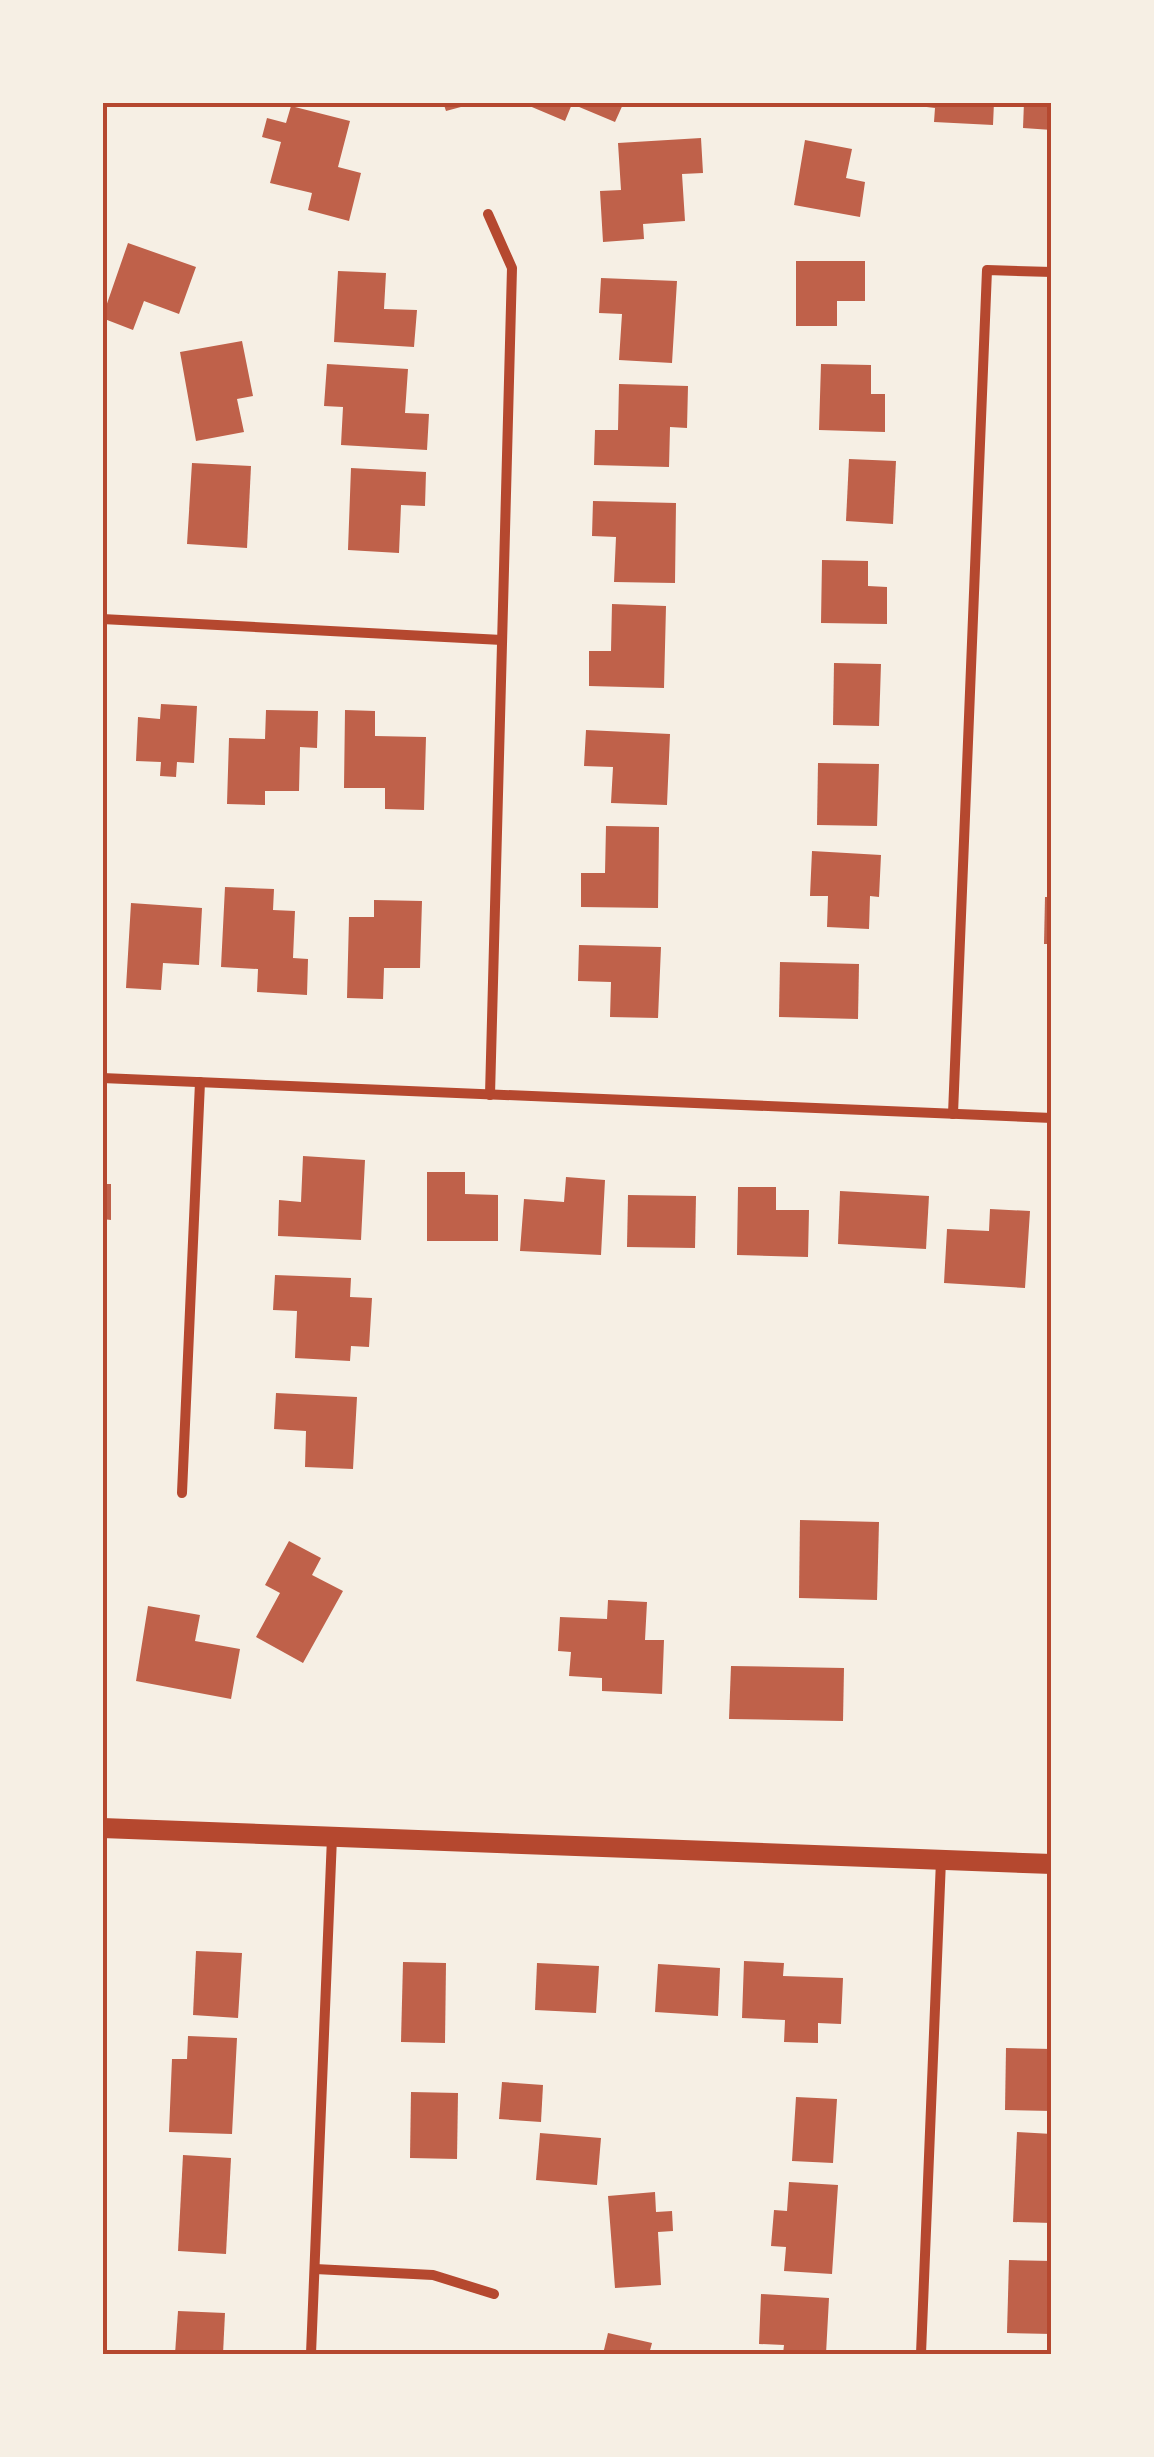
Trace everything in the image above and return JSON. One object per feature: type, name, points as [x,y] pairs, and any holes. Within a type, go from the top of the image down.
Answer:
[{"type":"main road","points":[[102,1828],[1052,1864]]},
{"type":"street","points":[[488,214],[512,268],[490,1094]]},
{"type":"street","points":[[953,1114],[987,270],[1052,272]]},
{"type":"street","points":[[102,619],[502,640]]},
{"type":"street","points":[[102,1078],[1052,1118]]},
{"type":"street","points":[[182,1493],[200,1082]]},
{"type":"street","points":[[312,2354],[332,1836]]},
{"type":"street","points":[[921,2354],[941,1860]]},
{"type":"street","points":[[315,2270],[433,2275],[494,2294]]},
{"type":"building","points":[[443,102],[472,102],[472,104],[446,111]]},
{"type":"building","points":[[520,102],[624,102],[615,122],[572,104],[565,121]]},
{"type":"building","points":[[885,102],[994,102],[993,125],[934,122],[935,108]]},
{"type":"building","points":[[1024,102],[1052,102],[1052,130],[1023,128]]},
{"type":"building","points":[[291,106],[350,121],[338,167],[361,173],[349,221],[308,210],[312,193],[270,183],[281,142],[262,137],[267,118],[286,123]]},
{"type":"building","points":[[701,138],[703,173],[682,174],[685,221],[643,224],[644,239],[603,242],[600,191],[621,190],[618,143]]},
{"type":"building","points":[[805,140],[852,149],[846,178],[865,182],[860,217],[794,205]]},
{"type":"building","points":[[128,243],[196,267],[179,314],[144,301],[133,330],[102,318]]},
{"type":"building","points":[[796,261],[865,261],[865,301],[837,301],[837,326],[796,326]]},
{"type":"building","points":[[338,271],[386,273],[384,309],[417,310],[414,347],[334,342]]},
{"type":"building","points":[[601,278],[677,281],[672,363],[619,360],[622,314],[599,313]]},
{"type":"building","points":[[242,341],[253,396],[237,399],[244,432],[196,441],[180,352]]},
{"type":"building","points":[[327,364],[408,369],[405,413],[429,414],[427,450],[341,445],[343,407],[324,406]]},
{"type":"building","points":[[821,364],[871,365],[871,394],[885,394],[885,432],[819,430]]},
{"type":"building","points":[[619,384],[688,386],[687,428],[670,427],[669,467],[594,465],[595,430],[618,430]]},
{"type":"building","points":[[849,459],[896,461],[893,524],[846,521]]},
{"type":"building","points":[[192,463],[251,466],[247,548],[187,544]]},
{"type":"building","points":[[351,468],[426,472],[425,506],[401,505],[399,553],[348,550]]},
{"type":"building","points":[[593,501],[676,503],[675,583],[614,582],[616,537],[592,536]]},
{"type":"building","points":[[822,560],[868,561],[868,586],[887,587],[887,624],[821,623]]},
{"type":"building","points":[[612,604],[666,606],[664,688],[589,686],[589,651],[611,651]]},
{"type":"building","points":[[834,663],[881,664],[879,726],[833,725]]},
{"type":"building","points":[[161,704],[197,706],[194,763],[177,762],[176,777],[160,776],[161,762],[136,761],[138,717],[160,719]]},
{"type":"building","points":[[266,710],[318,711],[317,748],[300,747],[299,791],[265,791],[265,805],[227,804],[229,738],[265,739]]},
{"type":"building","points":[[345,710],[375,711],[375,736],[426,737],[424,810],[385,809],[385,788],[344,788]]},
{"type":"building","points":[[586,730],[670,734],[667,805],[611,803],[613,767],[584,766]]},
{"type":"building","points":[[818,763],[879,764],[877,826],[817,825]]},
{"type":"building","points":[[606,826],[659,827],[658,908],[581,907],[581,873],[605,873]]},
{"type":"building","points":[[812,851],[881,855],[879,897],[870,896],[869,929],[827,927],[828,896],[810,896]]},
{"type":"building","points":[[225,887],[274,889],[273,910],[295,911],[293,958],[308,959],[307,995],[257,992],[258,969],[221,967]]},
{"type":"building","points":[[1045,897],[1052,897],[1052,944],[1044,944]]},
{"type":"building","points":[[374,900],[422,901],[420,968],[384,968],[383,999],[347,998],[349,917],[374,917]]},
{"type":"building","points":[[131,903],[202,908],[199,965],[163,963],[161,990],[126,988]]},
{"type":"building","points":[[579,945],[661,947],[658,1018],[610,1017],[611,982],[578,981]]},
{"type":"building","points":[[780,962],[859,964],[858,1019],[779,1017]]},
{"type":"building","points":[[303,1156],[365,1160],[361,1240],[278,1236],[279,1200],[301,1202]]},
{"type":"building","points":[[427,1172],[465,1172],[465,1194],[498,1195],[498,1241],[427,1241]]},
{"type":"building","points":[[566,1177],[605,1180],[601,1255],[520,1251],[524,1199],[564,1202]]},
{"type":"building","points":[[102,1184],[111,1184],[111,1220],[102,1219]]},
{"type":"building","points":[[738,1187],[776,1187],[776,1210],[809,1210],[808,1257],[737,1255]]},
{"type":"building","points":[[840,1191],[929,1196],[926,1249],[838,1244]]},
{"type":"building","points":[[628,1195],[696,1196],[695,1248],[627,1247]]},
{"type":"building","points":[[990,1209],[1030,1211],[1025,1288],[944,1283],[947,1229],[989,1231]]},
{"type":"building","points":[[102,1268],[107,1268],[106,1303],[102,1303]]},
{"type":"building","points":[[275,1275],[351,1278],[350,1297],[372,1298],[369,1347],[351,1346],[350,1361],[295,1358],[297,1311],[273,1310]]},
{"type":"building","points":[[276,1393],[357,1397],[353,1469],[305,1467],[306,1431],[274,1429]]},
{"type":"building","points":[[800,1520],[879,1522],[877,1600],[799,1598]]},
{"type":"building","points":[[289,1541],[321,1558],[312,1575],[343,1591],[303,1663],[256,1637],[280,1593],[265,1585]]},
{"type":"building","points":[[608,1600],[647,1602],[645,1640],[664,1640],[662,1694],[602,1691],[602,1678],[569,1676],[571,1652],[558,1651],[560,1617],[607,1619]]},
{"type":"building","points":[[148,1606],[200,1615],[195,1641],[240,1649],[231,1699],[136,1681]]},
{"type":"building","points":[[731,1666],[844,1668],[843,1721],[729,1719]]},
{"type":"building","points":[[196,1951],[242,1953],[238,2018],[193,2015]]},
{"type":"building","points":[[744,1961],[784,1963],[783,1976],[843,1978],[841,2024],[818,2023],[818,2043],[784,2042],[785,2020],[742,2018]]},
{"type":"building","points":[[403,1962],[446,1963],[445,2043],[401,2042]]},
{"type":"building","points":[[537,1963],[599,1966],[596,2013],[535,2010]]},
{"type":"building","points":[[658,1964],[720,1968],[718,2016],[655,2012]]},
{"type":"building","points":[[188,2036],[237,2038],[232,2134],[169,2132],[172,2059],[187,2059]]},
{"type":"building","points":[[1006,2048],[1052,2049],[1052,2111],[1005,2110]]},
{"type":"building","points":[[502,2082],[543,2085],[541,2122],[499,2119]]},
{"type":"building","points":[[411,2092],[458,2093],[457,2159],[410,2158]]},
{"type":"building","points":[[796,2097],[837,2099],[833,2163],[792,2161]]},
{"type":"building","points":[[1017,2132],[1052,2134],[1052,2223],[1013,2222]]},
{"type":"building","points":[[540,2133],[601,2138],[597,2185],[536,2180]]},
{"type":"building","points":[[183,2155],[231,2158],[226,2254],[178,2251]]},
{"type":"building","points":[[789,2182],[838,2185],[832,2274],[784,2271],[786,2247],[771,2246],[774,2210],[787,2211]]},
{"type":"building","points":[[655,2192],[656,2212],[672,2211],[673,2231],[658,2232],[661,2285],[615,2288],[608,2196]]},
{"type":"building","points":[[1009,2260],[1052,2261],[1052,2334],[1007,2333]]},
{"type":"building","points":[[761,2294],[829,2298],[826,2354],[783,2354],[784,2345],[759,2344]]},
{"type":"building","points":[[178,2311],[225,2313],[223,2354],[175,2354]]},
{"type":"building","points":[[608,2333],[652,2343],[649,2354],[603,2354]]}]
